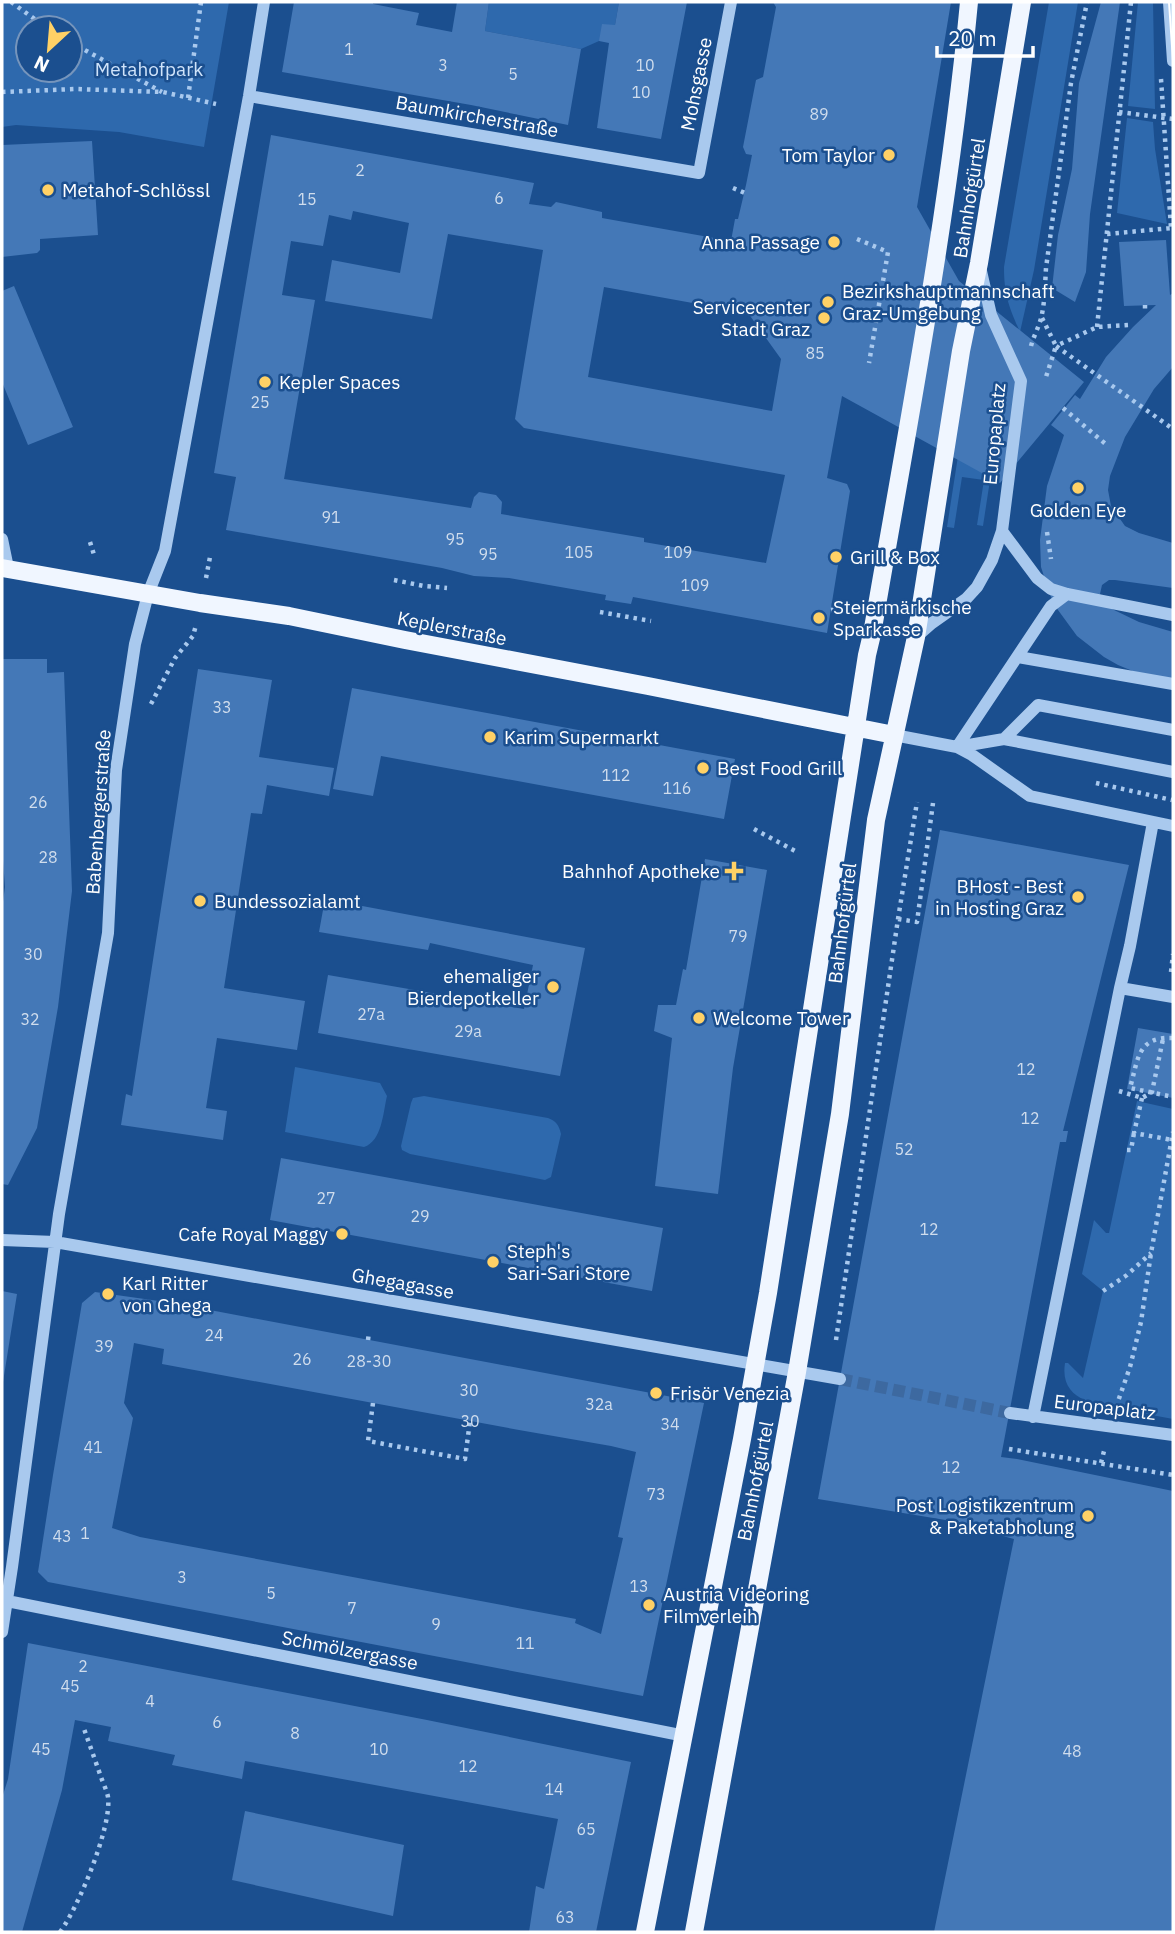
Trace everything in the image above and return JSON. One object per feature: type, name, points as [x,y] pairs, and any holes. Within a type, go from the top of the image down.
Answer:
[{"type":"main road","name":"Bahnhofgürtel","points":[[645,1932],[685,1737],[768,1293],[867,655],[942,226],[969,2]]},
{"type":"main road","name":"Bahnhofgürtel","points":[[694,1932],[797,1372],[840,1114],[876,820],[916,637],[961,351],[979,263],[1022,2]]},
{"type":"main road","name":"Keplerstraße","points":[[5,568],[289,616],[894,735]]},
{"type":"street","name":"Babenbergerstraße","points":[[2,1632],[55,1242],[108,933],[116,770],[135,644],[148,594],[165,551],[264,2]]},
{"type":"street","name":"Mohsgasse","points":[[699,173],[731,2]]},
{"type":"street","points":[[1169,2],[1173,61]]},
{"type":"street","name":"Baumkircherstraße","points":[[249,96],[699,173]]},
{"type":"street","name":"Europaplatz","points":[[916,637],[967,599],[977,587],[992,561],[1002,531],[1021,381],[991,315],[979,263]]},
{"type":"street","points":[[1002,531],[1037,578],[1051,589],[1173,615]]},
{"type":"street","points":[[2,539],[5,568]]},
{"type":"street","points":[[957,747],[1051,606],[1067,594]]},
{"type":"street","points":[[1018,657],[1173,684]]},
{"type":"street","points":[[1004,739],[1038,705],[1173,730]]},
{"type":"street","points":[[894,735],[957,747],[1030,796],[1173,825]]},
{"type":"street","points":[[957,747],[1004,739],[1173,772]]},
{"type":"street","points":[[1033,1417],[1153,822]]},
{"type":"street","points":[[1120,988],[1173,997]]},
{"type":"street","name":"Ghegagasse","points":[[2,1240],[55,1242],[840,1379]]},
{"type":"street","name":"Europaplatz","points":[[1010,1413],[1173,1435]]},
{"type":"street","name":"Schmölzergasse","points":[[7,1601],[685,1737]]},
{"type":"path","points":[[10,2],[27,14]]},
{"type":"path","points":[[188,98],[201,2]]},
{"type":"path","points":[[1021,381],[1035,331],[1042,317],[1069,96],[1087,2]]},
{"type":"path","points":[[1097,327],[1131,2]]},
{"type":"path","points":[[84,50],[163,92]]},
{"type":"path","points":[[1107,234],[1172,228],[1169,118],[1160,66]]},
{"type":"path","points":[[2,92],[76,89],[163,92],[216,104]]},
{"type":"path","points":[[1119,112],[1169,118]]},
{"type":"path","points":[[733,188],[745,192]]},
{"type":"path","points":[[857,239],[888,252],[869,363]]},
{"type":"path","points":[[1145,305],[1145,312]]},
{"type":"path","points":[[1042,317],[1056,345],[1173,429]]},
{"type":"path","points":[[1045,380],[1056,345],[1097,327],[1128,325]]},
{"type":"path","points":[[1063,408],[1108,446]]},
{"type":"path","points":[[1047,532],[1052,562]]},
{"type":"path","points":[[394,580],[447,588]]},
{"type":"path","points":[[831,610],[838,609]]},
{"type":"path","points":[[600,612],[651,621]]},
{"type":"path","points":[[175,658],[193,636]]},
{"type":"path","points":[[836,1340],[917,802]]},
{"type":"path","points":[[898,919],[917,922],[933,803]]},
{"type":"path","points":[[754,829],[799,852]]},
{"type":"path","points":[[1171,972],[1173,954]]},
{"type":"path","points":[[1173,1038],[1151,1041],[1141,1049],[1130,1088],[1173,1095]]},
{"type":"path","points":[[1128,1150],[1131,1150],[1142,1098],[1152,1092],[1163,1039]]},
{"type":"path","points":[[1099,1092],[1115,1090],[1142,1098]]},
{"type":"path","points":[[1115,1408],[1130,1367],[1141,1322],[1173,1132]]},
{"type":"path","points":[[1134,1133],[1172,1140]]},
{"type":"path","points":[[1103,1291],[1151,1253]]},
{"type":"path","points":[[368,1340],[369,1332]]},
{"type":"path","points":[[373,1403],[368,1441],[465,1460],[470,1422]]},
{"type":"path","points":[[1009,1449],[1173,1475]]},
{"type":"path","points":[[60,1932],[80,1898],[108,1815],[108,1796],[83,1726]]},
{"type":"green space","name":"Metahofpark","points":[[2,2],[229,2],[204,147],[119,132],[16,125],[2,127]]},
{"type":"green space","points":[[489,2],[619,2],[615,25],[599,41],[581,49],[485,31]]},
{"type":"green space","points":[[1049,2],[1078,2],[1034,270],[1020,332],[1008,301],[1004,267]]},
{"type":"green space","points":[[1138,2],[1153,2],[1155,109],[1128,106]]},
{"type":"green space","points":[[1127,118],[1153,122],[1167,224],[1117,213]]},
{"type":"green space","points":[[972,366],[1004,388],[983,526],[977,525],[984,480],[962,477],[954,528],[947,527]]},
{"type":"green space","points":[[295,1067],[380,1083],[387,1096],[381,1126],[375,1139],[364,1147],[285,1132]]},
{"type":"green space","points":[[424,1096],[553,1121],[561,1134],[551,1177],[545,1180],[410,1154],[402,1150],[413,1098]]},
{"type":"green space","points":[[1137,1101],[1173,1109],[1173,1419],[1092,1403],[1074,1393],[1065,1376],[1065,1363],[1068,1363],[1083,1378],[1103,1291],[1082,1274],[1094,1220],[1109,1233]]},
{"type":"building","points":[[294,2],[373,2],[419,13],[416,25],[452,32],[457,2],[489,2],[485,31],[581,49],[568,125],[282,72]]},
{"type":"building","points":[[619,2],[687,2],[661,139],[597,128],[609,43],[599,41],[602,24],[615,25]]},
{"type":"building","points":[[773,2],[951,2],[917,207],[959,281],[1084,382],[1000,483],[842,396],[827,478],[847,484],[850,491],[827,633],[633,597],[631,604],[605,600],[606,595],[509,578],[474,576],[226,530],[236,477],[214,473],[271,135],[534,183],[529,204],[551,207],[556,202],[602,212],[602,218],[731,241],[752,155],[746,154],[743,147],[756,80],[763,77],[776,7]],"holes":[[[353,211],[409,223],[400,273],[332,260],[325,301],[432,319],[448,234],[543,250],[515,419],[524,428],[785,475],[766,563],[644,542],[644,538],[501,514],[502,502],[496,495],[479,492],[474,497],[471,508],[284,479],[315,300],[282,295],[291,241],[323,246],[329,215],[351,220]],[[604,287],[748,313],[781,359],[772,411],[588,377]]]},
{"type":"building","points":[[1101,2],[1120,2],[1090,214],[1086,272],[1075,302],[1052,288],[1058,235],[1072,169],[1079,83]]},
{"type":"building","name":"Metahof-Schlössl","points":[[92,141],[98,235],[40,239],[40,250],[37,253],[2,257],[2,145]]},
{"type":"building","name":"Golden Eye","points":[[1166,240],[1170,295],[1173,293],[1173,367],[1154,389],[1125,437],[1110,476],[1108,490],[1111,506],[1125,526],[1173,543],[1173,588],[1109,580],[1102,585],[1100,594],[1112,609],[1139,622],[1173,632],[1173,682],[1118,665],[1077,636],[1050,595],[1041,567],[1040,540],[1047,486],[1064,435],[1051,425],[1075,395],[1080,399],[1106,357],[1156,305],[1124,306],[1119,242]]},
{"type":"building","points":[[14,286],[73,427],[28,445],[2,382],[2,291]]},
{"type":"building","points":[[2,659],[47,659],[47,673],[64,672],[72,891],[58,1007],[37,1128],[8,1185],[2,1184],[2,909],[5,887],[2,847]]},
{"type":"building","name":"Bundessozialamt","points":[[198,669],[272,680],[259,757],[334,768],[329,796],[267,785],[262,814],[251,813],[224,988],[305,1001],[297,1050],[217,1038],[206,1108],[227,1111],[223,1140],[121,1125],[126,1094],[132,1096]]},
{"type":"building","points":[[352,688],[735,759],[724,819],[381,756],[373,796],[333,789]]},
{"type":"building","points":[[940,830],[1129,865],[1063,1131],[1068,1131],[1066,1142],[1060,1142],[1001,1457],[1173,1491],[1173,1932],[934,1932],[1014,1539],[999,1535],[1000,1529],[818,1499]]},
{"type":"building","name":"Welcome Tower","points":[[705,859],[767,870],[733,1068],[718,1194],[655,1186],[672,1038],[654,1031],[658,1005],[676,1005],[683,969],[686,970]]},
{"type":"building","points":[[325,899],[585,948],[560,1076],[318,1033],[328,975],[524,1009],[533,965],[430,943],[428,950],[319,932]]},
{"type":"building","points":[[1138,1028],[1173,1034],[1173,1098],[1127,1089]]},
{"type":"building","points":[[281,1158],[663,1228],[652,1291],[270,1220]]},
{"type":"building","points":[[2,1291],[17,1294],[3,1382],[2,1381]]},
{"type":"building","points":[[95,1292],[173,1303],[704,1403],[643,1696],[48,1582],[38,1572],[82,1303]],"holes":[[[134,1343],[164,1349],[162,1364],[636,1452],[618,1537],[623,1538],[601,1634],[575,1623],[576,1619],[140,1537],[112,1528],[133,1418],[124,1403]]]},
{"type":"building","points":[[28,1643],[631,1762],[596,1932],[529,1932],[536,1886],[544,1889],[558,1819],[245,1761],[242,1779],[172,1765],[175,1755],[108,1741],[111,1727],[75,1720],[62,1790],[22,1932],[2,1932],[2,1798],[8,1779]]},
{"type":"building","points":[[245,1811],[404,1845],[393,1916],[232,1880]]},
{"type":"tunnel","points":[[840,1379],[1010,1413]]},
{"type":"tram line","points":[[1169,2],[1173,61]]},
{"type":"place","name":"Tom Taylor","points":[[889,155]]},
{"type":"place","name":"Metahof-Schlössl","points":[[48,190]]},
{"type":"place","name":"Anna Passage","points":[[834,242]]},
{"type":"place","name":"Bezirkshauptmannschaft Graz-Umgebung","points":[[828,302]]},
{"type":"place","name":"Servicecenter Stadt Graz","points":[[824,318]]},
{"type":"place","name":"Kepler Spaces","points":[[265,382]]},
{"type":"place","name":"Golden Eye","points":[[1078,488]]},
{"type":"place","name":"Grill & Box","points":[[836,557]]},
{"type":"place","name":"Steiermärkische Sparkasse","points":[[819,618]]},
{"type":"place","name":"Karim Supermarkt","points":[[490,737]]},
{"type":"place","name":"Best Food Grill","points":[[703,768]]},
{"type":"place","name":"Bahnhof Apotheke","points":[[734,871]]},
{"type":"place","name":"BHost - Best in Hosting Graz","points":[[1078,897]]},
{"type":"place","name":"Bundessozialamt","points":[[200,901]]},
{"type":"place","name":"ehemaliger Bierdepotkeller","points":[[553,987]]},
{"type":"place","name":"Welcome Tower","points":[[699,1018]]},
{"type":"place","name":"Cafe Royal Maggy","points":[[342,1234]]},
{"type":"place","name":"Steph's Sari-Sari Store","points":[[493,1262]]},
{"type":"place","name":"Karl Ritter von Ghega","points":[[108,1294]]},
{"type":"place","name":"Frisör Venezia","points":[[656,1393]]},
{"type":"place","name":"Post Logistikzentrum & Paketabholung","points":[[1088,1516]]},
{"type":"place","name":"Austria Videoring Filmverleih","points":[[649,1605]]}]
